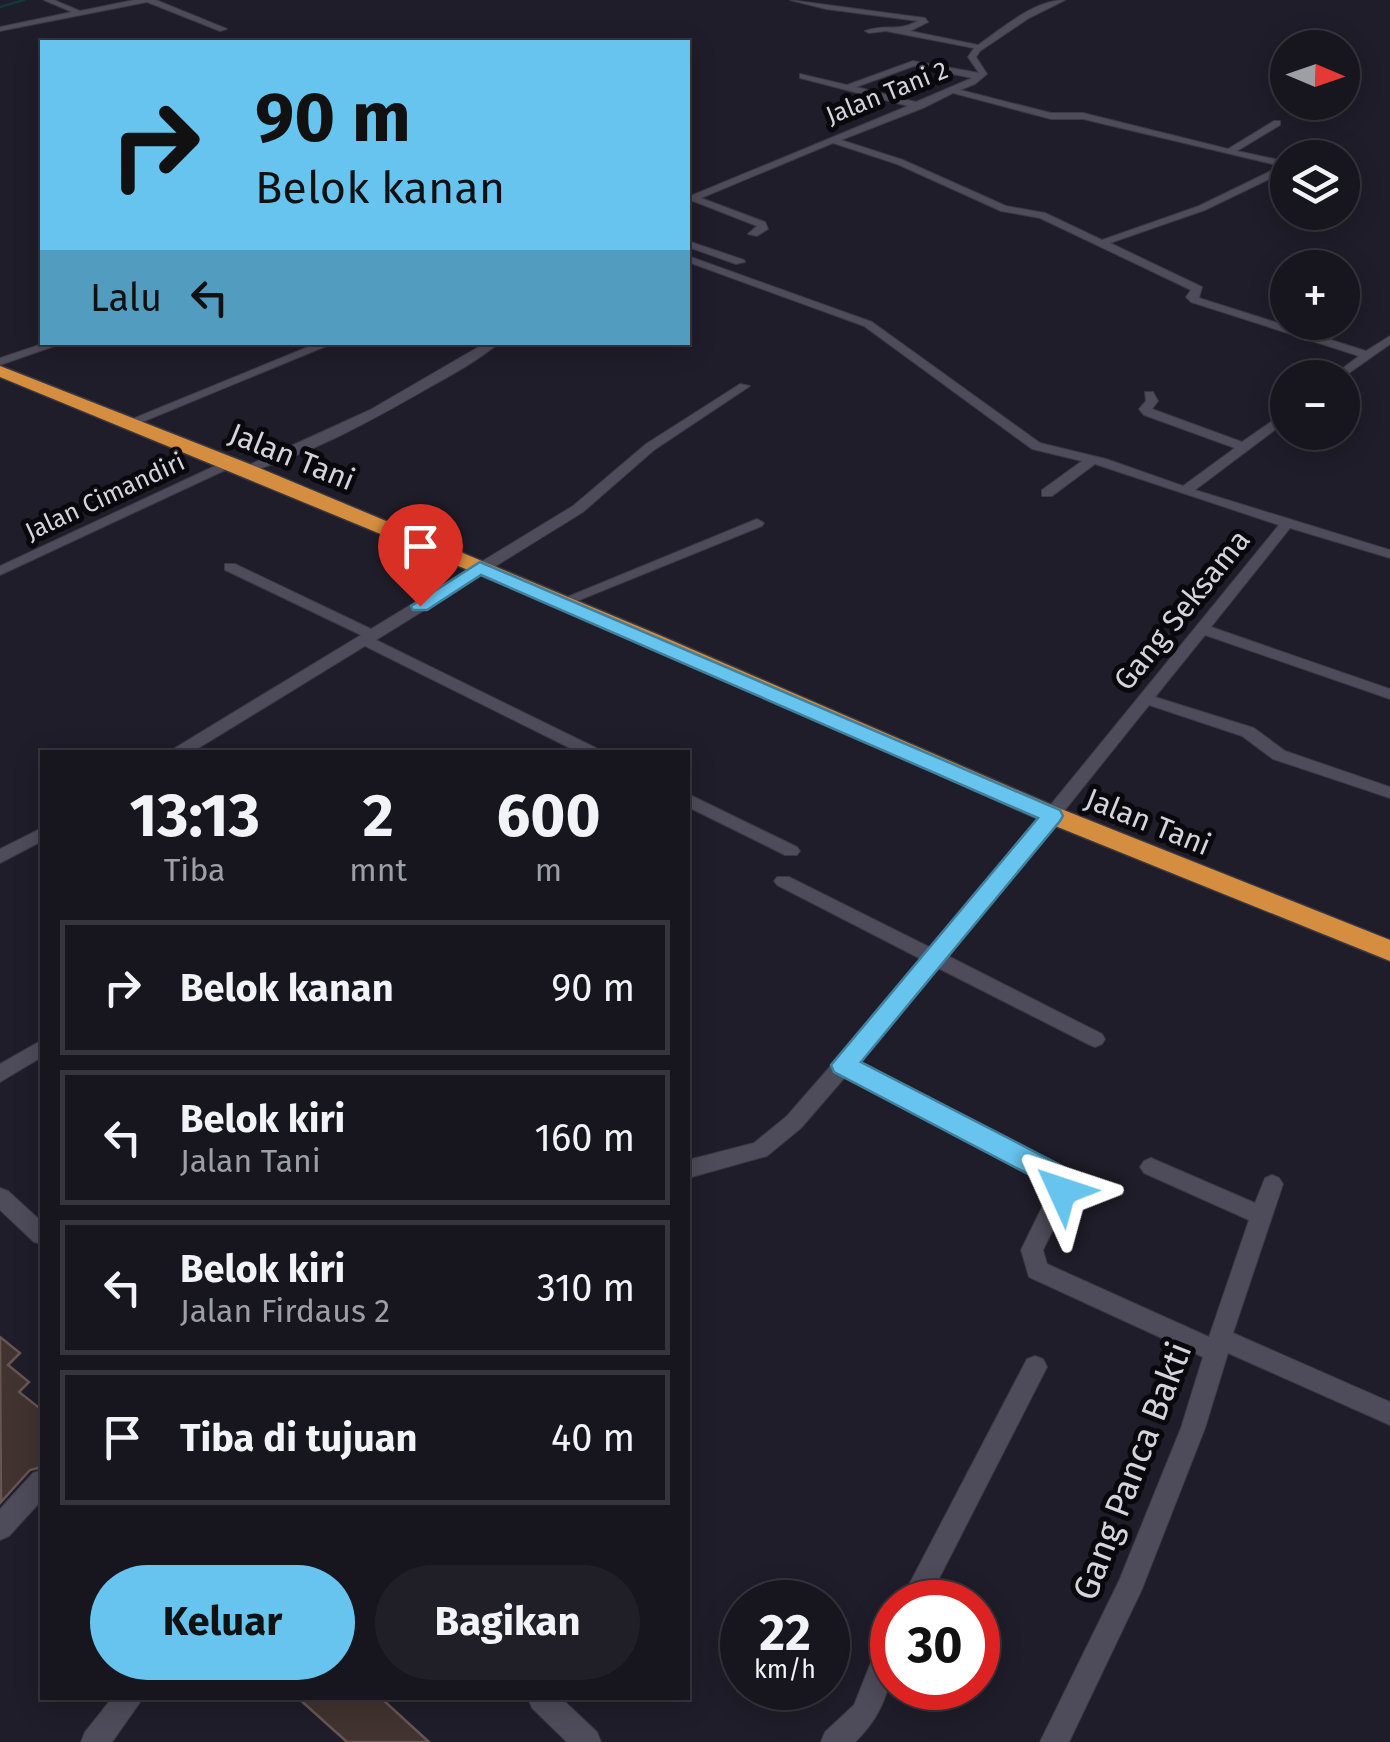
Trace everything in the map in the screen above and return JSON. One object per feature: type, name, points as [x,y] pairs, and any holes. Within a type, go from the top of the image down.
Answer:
[{"type":"highway","name":"Jalan Tani","points":[[0,371],[562,602],[1052,816],[1390,952]]},
{"type":"street","points":[[48,0],[80,13]]},
{"type":"street","points":[[0,29],[148,0],[223,29]]},
{"type":"street","points":[[794,0],[822,8],[848,6],[924,20],[903,32]]},
{"type":"street","name":"Jalan Tani 2","points":[[690,199],[955,91],[979,77],[983,69],[972,52],[1026,16],[1061,0]]},
{"type":"street","points":[[36,10],[56,18]]},
{"type":"street","points":[[5,16],[24,24]]},
{"type":"street","points":[[869,30],[979,46]]},
{"type":"street","points":[[848,87],[913,63],[979,77]]},
{"type":"street","points":[[803,76],[921,106]]},
{"type":"street","points":[[955,91],[1062,118],[1081,116],[1270,162]]},
{"type":"street","points":[[1229,152],[1278,123]]},
{"type":"street","points":[[834,140],[900,162],[1006,209],[1042,215],[1198,289],[1190,297],[1195,300],[1367,355]]},
{"type":"street","points":[[1099,244],[1202,208],[1270,175]]},
{"type":"street","points":[[690,199],[762,224],[763,228],[754,234]]},
{"type":"street","points":[[690,245],[740,262]]},
{"type":"street","points":[[690,260],[857,318],[1027,441],[1288,523]]},
{"type":"street","points":[[1360,360],[1390,340]]},
{"type":"street","points":[[0,362],[51,345]]},
{"type":"street","points":[[126,424],[207,388],[256,374],[324,345]]},
{"type":"street","points":[[238,466],[315,442],[491,345]]},
{"type":"street","points":[[184,750],[578,509],[650,447],[744,386]]},
{"type":"street","points":[[1150,395],[1148,412],[1244,447]]},
{"type":"street","points":[[1185,491],[1270,428]]},
{"type":"street","points":[[1048,493],[1092,460]]},
{"type":"street","name":"Jalan Cimandiri","points":[[0,571],[238,466]]},
{"type":"street","points":[[562,602],[758,523]]},
{"type":"street","name":"Gang Seksama","points":[[690,1168],[772,1144],[934,960],[1288,523],[1390,554]]},
{"type":"street","points":[[230,567],[586,750]]},
{"type":"street","points":[[1202,629],[1390,694]]},
{"type":"street","points":[[1146,699],[1248,732],[1278,754],[1390,792]]},
{"type":"street","points":[[690,801],[791,851]]},
{"type":"street","points":[[0,857],[40,835]]},
{"type":"street","points":[[783,881],[1095,1039]]},
{"type":"street","points":[[0,1074],[40,1049]]},
{"type":"street","points":[[844,1065],[1060,1179],[1062,1191],[1032,1250],[1038,1270],[1218,1345],[1272,1184]]},
{"type":"street","points":[[1151,1167],[1261,1215]]},
{"type":"street","points":[[5,1210],[40,1234]]},
{"type":"street","name":"Gang Panca Bakti","points":[[1054,1742],[1129,1589],[1193,1428],[1218,1345],[1390,1414]]},
{"type":"street","points":[[924,1580],[1035,1367]]},
{"type":"street","points":[[0,1527],[40,1484]]},
{"type":"street","points":[[834,1742],[864,1714],[870,1698]]},
{"type":"street","points":[[94,1742],[127,1700]]},
{"type":"street","points":[[544,1700],[585,1741]]},
{"type":"building","points":[[0,1337],[20,1353],[8,1365],[29,1382],[19,1392],[40,1408],[40,1468],[30,1470],[1,1502]]},
{"type":"building","points":[[300,1700],[383,1700],[429,1742],[347,1742]]},
{"type":"waterway","points":[[0,7],[24,0]]},
{"type":"route","points":[[420,606],[480,568],[652,639],[1052,816],[844,1065],[1054,1175],[1060,1179],[1062,1191]]}]
